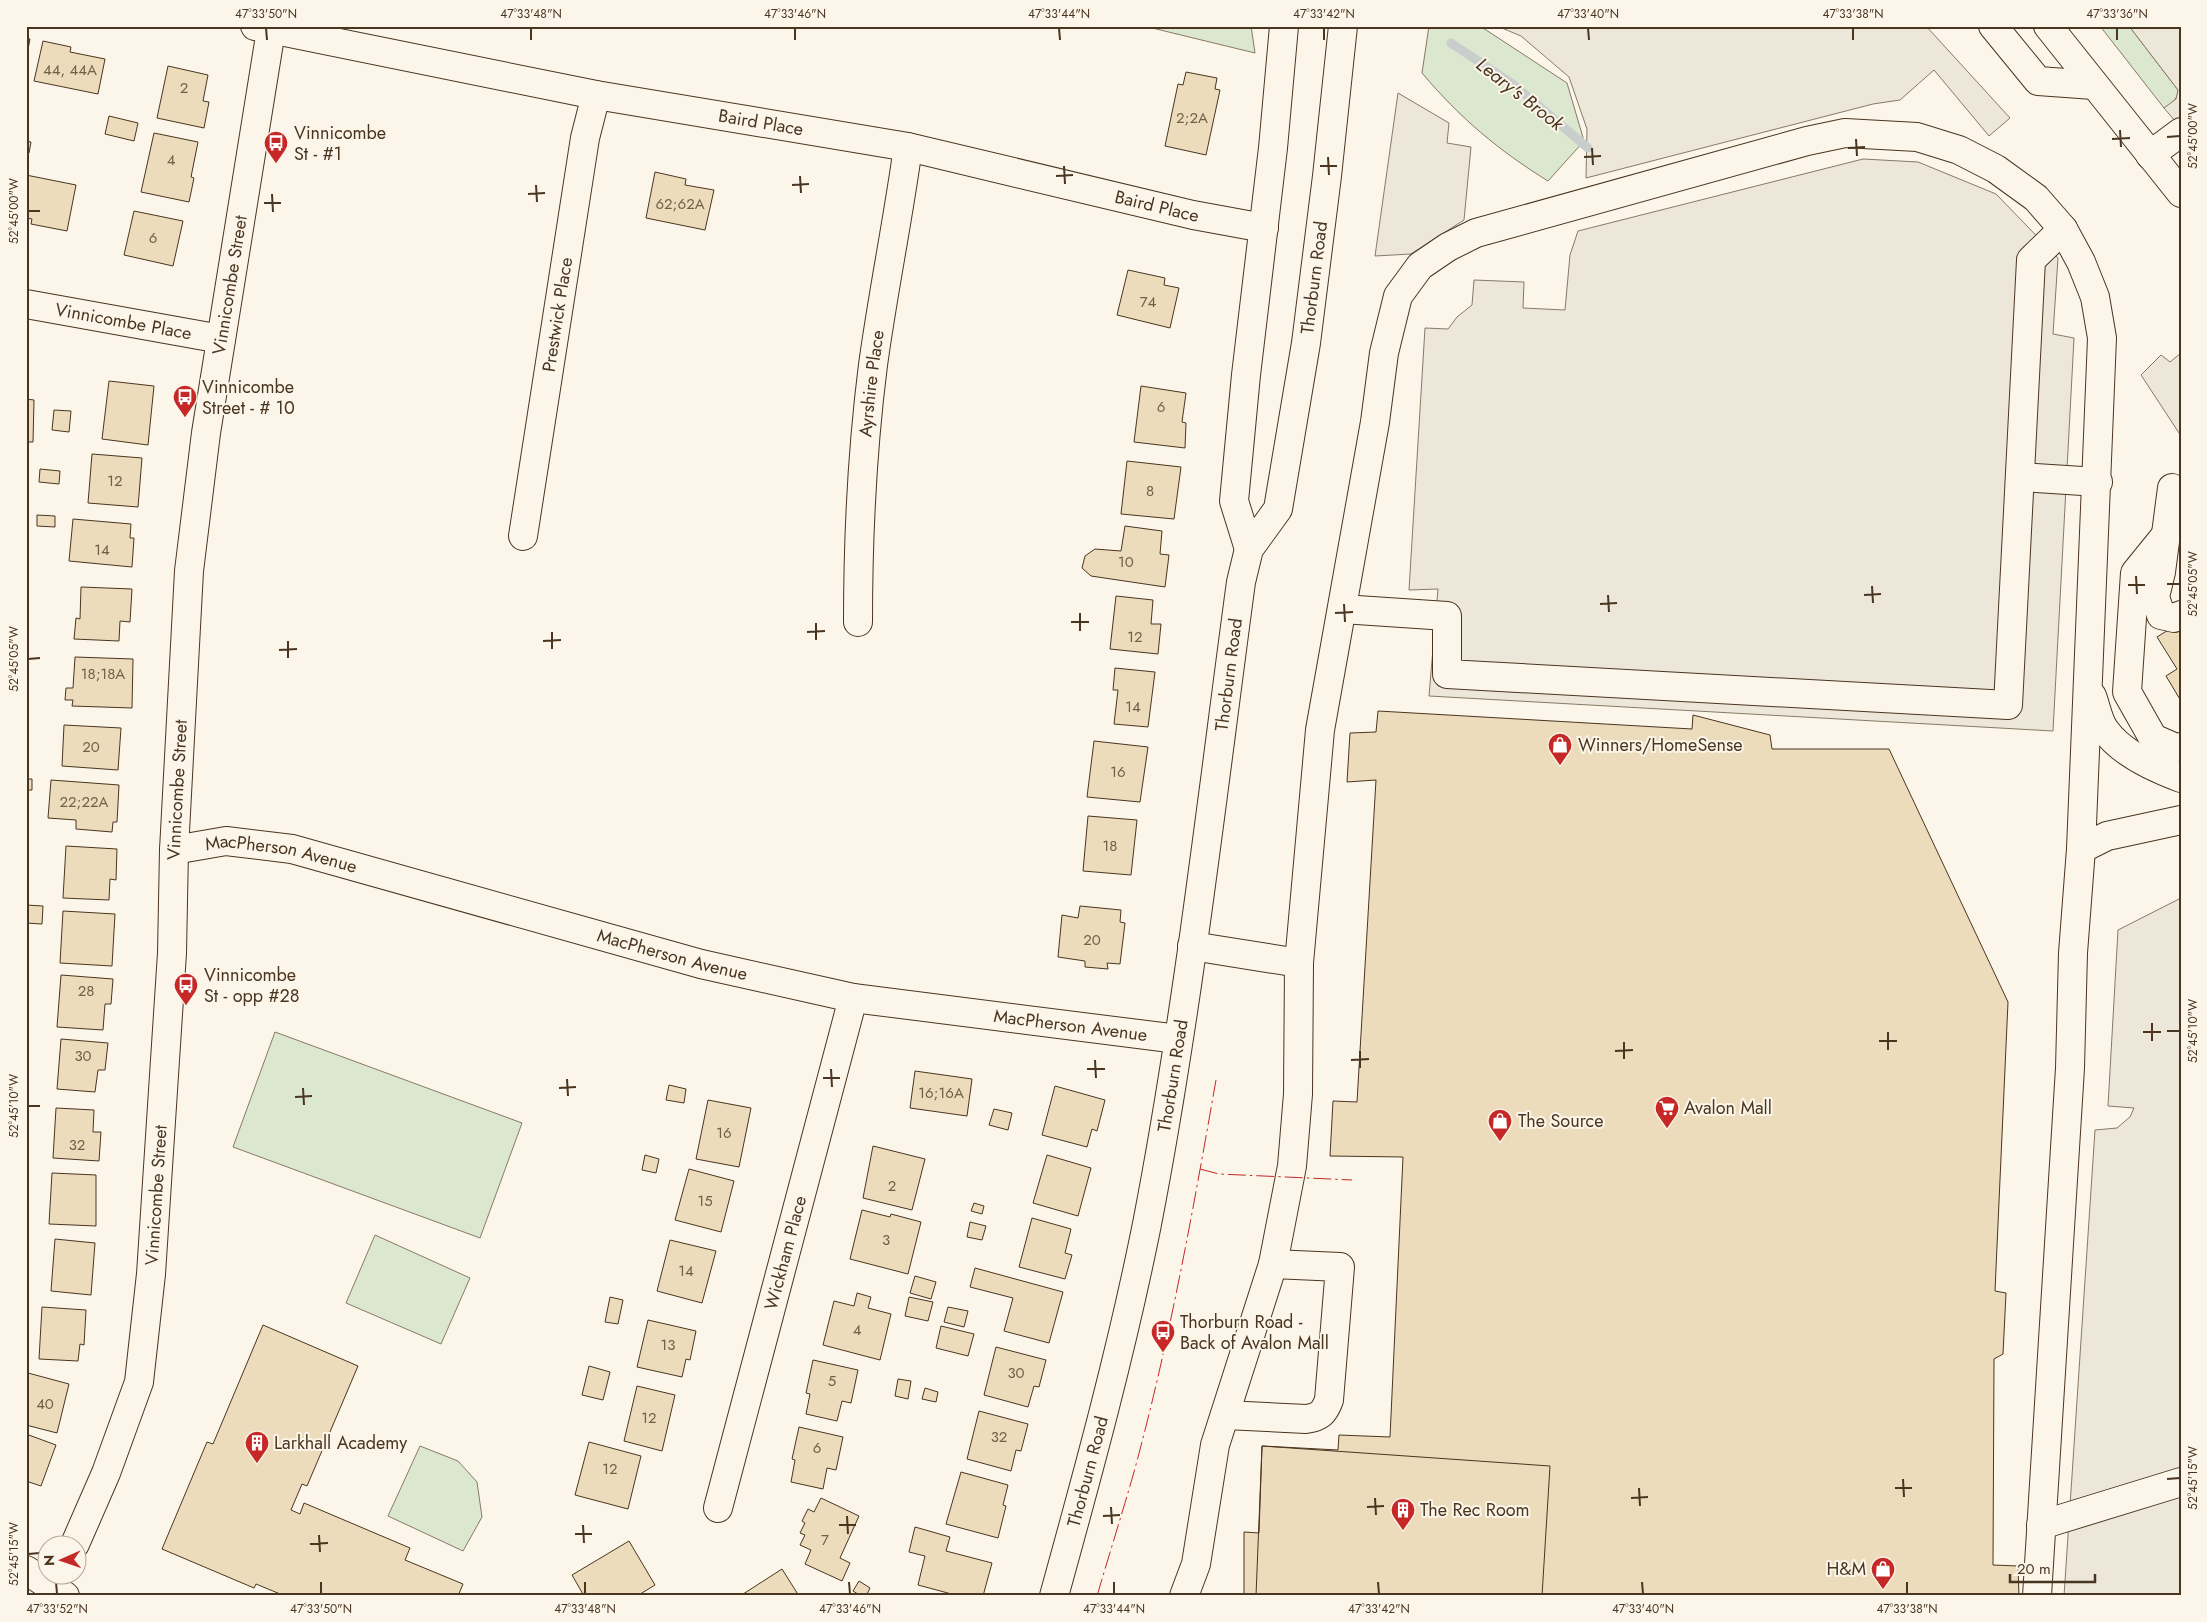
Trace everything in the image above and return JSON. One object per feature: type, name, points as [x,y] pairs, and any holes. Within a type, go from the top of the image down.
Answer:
[{"type":"street","points":[[1269,26],[1279,88]]},
{"type":"street","points":[[1249,549],[1234,501],[1246,375],[1279,88],[1284,26]]},
{"type":"street","name":"Thorburn Road","points":[[1054,1596],[1096,1443],[1129,1311],[1149,1214],[1192,946],[1241,582],[1249,549],[1278,508],[1306,343],[1343,26]]},
{"type":"street","points":[[1993,26],[2038,81],[2094,85]]},
{"type":"street","points":[[2048,26],[2181,193]]},
{"type":"street","name":"Baird Place","points":[[263,28],[596,95],[908,148],[1193,215],[1264,228]]},
{"type":"street","name":"Vinnicombe Street","points":[[79,1534],[106,1473],[139,1382],[151,1274],[167,1043],[172,953],[174,850],[189,571],[206,433],[221,339],[263,28]]},
{"type":"street","name":"Prestwick Place","points":[[523,536],[585,138],[596,95]]},
{"type":"street","points":[[2150,155],[2181,132]]},
{"type":"street","points":[[1184,1596],[1196,1564],[1215,1446],[1273,1264],[1292,1166],[1298,1094],[1299,963],[1320,730],[1374,422],[1384,353],[1398,296],[1420,266],[1448,246],[1476,233],[1807,141],[1845,133],[1917,137],[1959,150],[1996,169],[2036,198],[2063,229],[2081,262],[2095,297],[2102,338],[2098,482],[2091,577],[2089,688],[2081,849],[2073,953],[2070,1068],[2037,1596]]},
{"type":"street","name":"Ayrshire Place","points":[[858,622],[859,521],[866,424],[873,363],[908,148]]},
{"type":"street","points":[[1342,609],[1447,616],[1447,674],[2008,705],[2031,260],[2063,229]]},
{"type":"street","name":"Vinnicombe Place","points":[[26,304],[221,339]]},
{"type":"street","points":[[2020,477],[2098,482]]},
{"type":"street","points":[[2172,488],[2155,597],[2161,615],[2174,618],[2181,615]]},
{"type":"street","points":[[2165,536],[2134,573],[2127,692],[2153,738],[2176,748],[2181,747]]},
{"type":"street","points":[[2089,688],[2104,729],[2110,735],[2129,753],[2154,768],[2181,778]]},
{"type":"street","points":[[2081,849],[2107,836],[2181,820]]},
{"type":"street","name":"MacPherson Avenue","points":[[174,850],[226,841],[292,849],[701,964],[853,998],[1178,1039]]},
{"type":"street","points":[[1192,946],[1299,963]]},
{"type":"street","name":"Wickham Place","points":[[718,1508],[853,998]]},
{"type":"street","points":[[1225,1415],[1316,1418],[1325,1411],[1329,1400],[1340,1266],[1273,1264]]},
{"type":"street","points":[[2041,1524],[2181,1482]]},
{"type":"street","points":[[26,1570],[57,1586]]},
{"type":"green space","points":[[1145,26],[1251,26],[1255,53],[1148,27]]},
{"type":"green space","points":[[1429,26],[1480,26],[1567,83],[1584,141],[1548,181],[1480,132],[1451,105],[1422,73]]},
{"type":"green space","points":[[2100,26],[2129,26],[2178,90],[2177,96],[2172,103],[2164,108]]},
{"type":"green space","points":[[275,1032],[522,1123],[480,1238],[233,1147]]},
{"type":"green space","points":[[375,1235],[470,1278],[441,1344],[346,1303]]},
{"type":"green space","points":[[420,1446],[458,1461],[477,1482],[482,1517],[463,1551],[388,1516]]},
{"type":"shaded area","points":[[1497,26],[1926,26],[2010,118],[1989,136],[1934,70],[1900,100],[1873,104],[1586,178],[1587,129],[1569,77],[1521,36]]},
{"type":"shaded area","points":[[2129,26],[2181,26],[2181,128],[2164,108],[2176,99],[2178,90]]},
{"type":"shaded area","points":[[1398,93],[1449,123],[1447,143],[1471,147],[1464,220],[1411,254],[1375,256]]},
{"type":"shaded area","points":[[1863,159],[1918,162],[1996,194],[2058,258],[2053,334],[2074,338],[2053,731],[1429,696],[1438,589],[1409,590],[1425,328],[1448,329],[1457,317],[1472,305],[1474,280],[1524,282],[1523,308],[1565,310],[1570,255],[1578,231]]},
{"type":"shaded area","points":[[2181,353],[2181,436],[2141,375],[2161,355],[2170,362]]},
{"type":"shaded area","points":[[2181,898],[2181,1596],[2064,1596],[2095,1130],[2117,1128],[2130,1117],[2134,1108],[2108,1106],[2118,930]]},
{"type":"building","points":[[26,38],[30,39],[26,60]]},
{"type":"building","points":[[43,41],[71,47],[70,52],[105,59],[98,94],[34,81]]},
{"type":"building","points":[[168,66],[208,75],[203,101],[209,102],[204,128],[157,118]]},
{"type":"building","points":[[1186,72],[1217,78],[1215,89],[1220,90],[1206,155],[1165,146],[1178,84],[1183,85]]},
{"type":"building","points":[[109,116],[138,123],[134,141],[105,134]]},
{"type":"building","points":[[154,133],[198,142],[191,177],[194,178],[189,202],[141,192]]},
{"type":"building","points":[[26,141],[31,142],[29,153],[26,153]]},
{"type":"building","points":[[655,172],[686,179],[685,185],[714,190],[705,230],[646,218]]},
{"type":"building","points":[[26,175],[76,185],[67,231],[31,224],[32,219],[26,218]]},
{"type":"building","points":[[134,211],[183,221],[173,266],[124,255]]},
{"type":"building","points":[[1128,270],[1165,278],[1164,285],[1179,288],[1170,328],[1117,315]]},
{"type":"building","points":[[109,381],[154,386],[148,445],[102,439]]},
{"type":"building","points":[[1141,386],[1186,393],[1182,422],[1186,423],[1185,448],[1134,442]]},
{"type":"building","points":[[26,399],[34,400],[33,442],[26,442]]},
{"type":"building","points":[[54,410],[71,411],[69,432],[52,430]]},
{"type":"building","points":[[92,454],[142,458],[138,507],[88,503]]},
{"type":"building","points":[[1127,461],[1181,467],[1174,519],[1121,514]]},
{"type":"building","points":[[40,469],[60,471],[59,484],[39,482]]},
{"type":"building","points":[[37,515],[55,516],[55,527],[37,526]]},
{"type":"building","points":[[73,519],[131,524],[130,538],[134,538],[132,567],[69,561]]},
{"type":"building","points":[[1125,526],[1162,531],[1160,554],[1169,555],[1165,587],[1091,576],[1082,568],[1085,556],[1095,549],[1121,551]]},
{"type":"building","points":[[81,587],[132,589],[130,622],[120,621],[119,641],[74,639],[76,618],[80,619]]},
{"type":"building","points":[[1116,596],[1153,600],[1151,624],[1161,624],[1158,654],[1110,649]]},
{"type":"building","points":[[2181,622],[2181,701],[2166,676],[2177,669],[2157,637]]},
{"type":"building","points":[[75,657],[133,659],[132,708],[72,706],[73,700],[65,700],[66,688],[73,688]]},
{"type":"building","points":[[1115,668],[1155,672],[1148,727],[1114,724],[1118,690],[1113,690]]},
{"type":"building","name":"Avalon Mall","points":[[1378,711],[1692,729],[1693,715],[1770,735],[1772,749],[1889,749],[2008,1002],[1995,1291],[2006,1293],[2003,1354],[1994,1359],[1993,1565],[2018,1566],[2019,1596],[1244,1596],[1244,1532],[1259,1533],[1262,1446],[1338,1450],[1339,1435],[1390,1437],[1403,1157],[1330,1156],[1333,1101],[1357,1102],[1376,780],[1347,782],[1350,733],[1376,732]]},
{"type":"building","points":[[64,725],[121,728],[118,770],[62,766]]},
{"type":"building","points":[[1094,741],[1148,747],[1140,802],[1087,797]]},
{"type":"building","points":[[26,779],[32,779],[32,790],[26,790]]},
{"type":"building","points":[[51,780],[119,785],[117,822],[113,822],[112,832],[76,829],[76,820],[48,818]]},
{"type":"building","points":[[1088,816],[1137,820],[1131,875],[1083,871]]},
{"type":"building","points":[[66,846],[117,849],[116,880],[110,879],[109,900],[63,898]]},
{"type":"building","points":[[26,905],[43,906],[42,924],[26,923]]},
{"type":"building","points":[[1080,906],[1121,910],[1120,922],[1125,923],[1120,964],[1107,963],[1108,969],[1085,967],[1085,961],[1058,957],[1062,915],[1078,918]]},
{"type":"building","points":[[63,911],[115,914],[112,966],[60,963]]},
{"type":"building","points":[[61,975],[113,979],[111,1004],[105,1004],[103,1030],[57,1027]]},
{"type":"building","points":[[61,1039],[108,1043],[105,1070],[98,1070],[95,1092],[57,1089]]},
{"type":"building","points":[[915,1071],[972,1079],[967,1116],[910,1108]]},
{"type":"building","points":[[669,1085],[686,1089],[684,1103],[666,1100]]},
{"type":"building","points":[[1055,1086],[1105,1100],[1097,1131],[1092,1129],[1087,1147],[1042,1135]]},
{"type":"building","points":[[708,1100],[751,1108],[739,1167],[696,1159]]},
{"type":"building","points":[[56,1108],[94,1110],[93,1132],[101,1132],[99,1161],[53,1158]]},
{"type":"building","points":[[994,1109],[1012,1113],[1008,1130],[989,1125]]},
{"type":"building","points":[[873,1146],[925,1159],[912,1210],[863,1198]]},
{"type":"building","points":[[645,1155],[659,1159],[656,1173],[642,1170]]},
{"type":"building","points":[[1047,1155],[1091,1168],[1078,1216],[1033,1203]]},
{"type":"building","points":[[689,1169],[734,1181],[721,1232],[675,1220]]},
{"type":"building","points":[[52,1173],[96,1175],[96,1226],[49,1224]]},
{"type":"building","points":[[974,1203],[984,1206],[982,1214],[971,1211]]},
{"type":"building","points":[[862,1210],[890,1217],[891,1214],[921,1222],[908,1274],[850,1259]]},
{"type":"building","points":[[1032,1218],[1071,1229],[1065,1253],[1072,1255],[1065,1279],[1019,1267]]},
{"type":"building","points":[[970,1222],[986,1226],[982,1240],[967,1237]]},
{"type":"building","points":[[55,1239],[95,1243],[91,1295],[51,1291]]},
{"type":"building","points":[[670,1240],[716,1251],[702,1303],[657,1291]]},
{"type":"building","points":[[975,1268],[1063,1292],[1049,1343],[1004,1331],[1013,1298],[970,1287]]},
{"type":"building","points":[[915,1276],[936,1282],[931,1299],[910,1293]]},
{"type":"building","points":[[857,1293],[871,1297],[868,1308],[891,1314],[880,1360],[823,1345],[834,1301],[854,1306]]},
{"type":"building","points":[[610,1297],[623,1300],[618,1324],[605,1322]]},
{"type":"building","points":[[909,1297],[933,1302],[928,1321],[905,1316]]},
{"type":"building","points":[[42,1307],[86,1310],[84,1345],[80,1344],[78,1361],[39,1359]]},
{"type":"building","points":[[948,1307],[968,1311],[964,1327],[944,1322]]},
{"type":"building","points":[[648,1320],[696,1331],[690,1360],[686,1359],[682,1377],[637,1367]]},
{"type":"building","name":"Larkhall Academy","points":[[263,1325],[358,1366],[307,1486],[302,1484],[291,1510],[300,1514],[304,1503],[410,1548],[405,1560],[463,1584],[458,1596],[285,1596],[256,1584],[254,1588],[162,1549],[207,1442],[213,1444]]},
{"type":"building","points":[[941,1326],[974,1334],[968,1356],[936,1348]]},
{"type":"building","points":[[996,1347],[1046,1360],[1039,1387],[1034,1386],[1028,1407],[984,1395]]},
{"type":"building","points":[[813,1360],[858,1370],[851,1403],[842,1401],[837,1421],[806,1414],[810,1394],[806,1393]]},
{"type":"building","points":[[589,1366],[610,1372],[603,1400],[582,1395]]},
{"type":"building","points":[[28,1373],[69,1384],[57,1433],[26,1425]]},
{"type":"building","points":[[898,1379],[911,1381],[908,1399],[895,1396]]},
{"type":"building","points":[[637,1386],[675,1395],[662,1451],[624,1441]]},
{"type":"building","points":[[925,1388],[938,1392],[936,1402],[922,1399]]},
{"type":"building","points":[[979,1411],[1028,1424],[1021,1451],[1016,1450],[1011,1471],[967,1459]]},
{"type":"building","points":[[799,1427],[843,1437],[836,1470],[827,1468],[823,1489],[791,1482],[795,1460],[792,1459]]},
{"type":"building","points":[[26,1434],[56,1445],[41,1486],[26,1481]]},
{"type":"building","points":[[589,1442],[641,1456],[628,1509],[575,1495]]},
{"type":"building","name":"The Rec Room","points":[[1262,1446],[1550,1466],[1542,1596],[1256,1596]]},
{"type":"building","points":[[961,1472],[1008,1485],[1003,1505],[1006,1506],[998,1538],[946,1524]]},
{"type":"building","points":[[821,1498],[859,1516],[840,1558],[850,1563],[842,1581],[805,1564],[811,1550],[800,1545],[805,1535],[800,1533],[805,1523],[802,1521],[808,1509],[814,1512]]},
{"type":"building","points":[[915,1527],[950,1537],[946,1551],[992,1563],[983,1596],[959,1596],[918,1585],[925,1556],[909,1552]]},
{"type":"building","points":[[629,1541],[655,1585],[637,1596],[584,1596],[572,1575]]},
{"type":"building","points":[[782,1569],[799,1596],[740,1596]]},
{"type":"building","points":[[859,1581],[870,1588],[866,1596],[861,1596],[853,1591]]},
{"type":"waterway","name":"Leary's Brook","points":[[1451,43],[1514,85],[1588,148]]},
{"type":"power","points":[[1097,1596],[1147,1424],[1189,1228],[1216,1080]]},
{"type":"power","points":[[1200,1169],[1219,1174],[1352,1180]]},
{"type":"place","name":"Vinnicombe St - #1","points":[[276,164]]},
{"type":"place","name":"Vinnicombe Street - # 10","points":[[185,418]]},
{"type":"place","name":"Winners/HomeSense","points":[[1560,766]]},
{"type":"place","name":"Vinnicombe St - opp #28","points":[[186,1006]]},
{"type":"place","name":"Avalon Mall","points":[[1667,1129]]},
{"type":"place","name":"The Source","points":[[1500,1142]]},
{"type":"place","name":"Thorburn Road - Back of Avalon Mall","points":[[1163,1353]]},
{"type":"place","name":"Larkhall Academy","points":[[257,1464]]},
{"type":"place","name":"The Rec Room","points":[[1403,1531]]},
{"type":"place","name":"H&M","points":[[1883,1590]]}]
